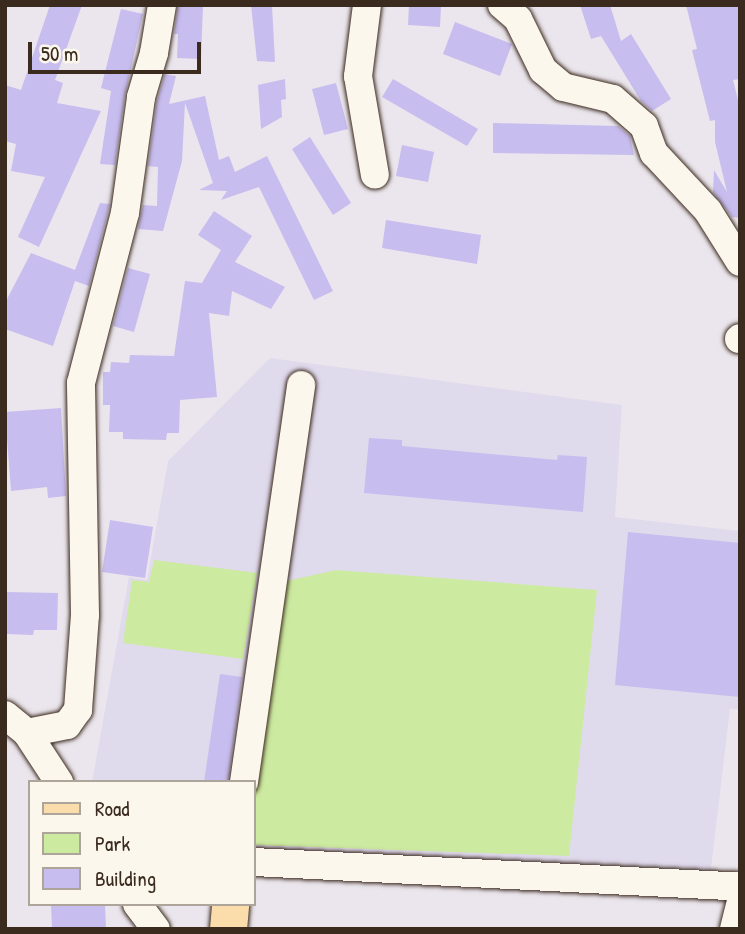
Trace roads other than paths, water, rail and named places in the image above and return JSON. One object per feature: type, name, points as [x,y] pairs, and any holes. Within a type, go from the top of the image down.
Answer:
[{"type":"main road","points":[[228,929],[230,906]]},
{"type":"street","points":[[16,724],[68,725],[78,710],[85,615],[81,383],[125,213],[141,97],[154,53],[162,5]]},
{"type":"street","points":[[368,5],[358,76],[375,175]]},
{"type":"street","points":[[502,5],[518,19],[543,70],[564,87],[614,99],[644,125],[654,153],[708,211],[740,262]]},
{"type":"street","points":[[244,780],[301,385]]},
{"type":"street","points":[[16,724],[58,780]]},
{"type":"street","points":[[256,862],[740,887]]},
{"type":"street","points":[[734,929],[740,905]]},
{"type":"street","points":[[139,906],[156,929]]}]
